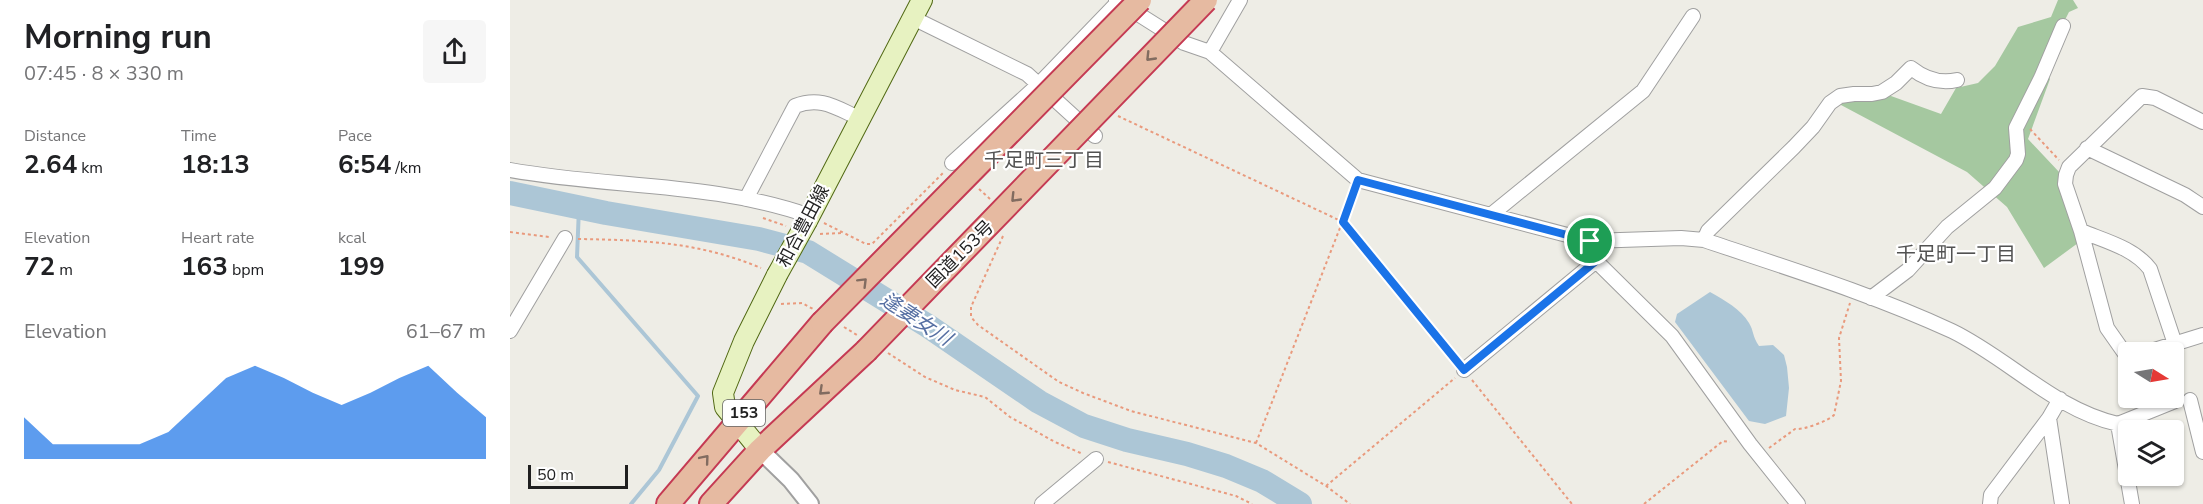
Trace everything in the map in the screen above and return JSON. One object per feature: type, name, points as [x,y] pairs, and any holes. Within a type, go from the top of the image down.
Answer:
[{"type":"highway","name":"153","points":[[668,504],[736,422],[827,321],[1124,0]]},
{"type":"highway","name":"国道153号","points":[[711,504],[760,450],[870,346],[1206,0]]},
{"type":"main road","name":"和合豊田線","points":[[760,450],[725,407],[723,393],[744,342],[777,275],[808,219],[915,7]]},
{"type":"street","points":[[952,163],[1038,85],[1124,0],[1184,43],[1210,52],[1358,180],[1590,241],[1681,238],[1704,240],[1871,298],[1953,332],[2060,399],[2100,419],[2118,424]]},
{"type":"street","points":[[1210,52],[1240,0]]},
{"type":"street","points":[[915,7],[1027,74],[1095,136]]},
{"type":"street","points":[[1492,214],[1643,92],[1693,16]]},
{"type":"street","points":[[1871,298],[1908,270],[1947,227],[1995,188],[2016,160],[2018,154],[2015,135],[2020,118],[2041,78],[2063,26]]},
{"type":"street","points":[[1704,240],[1708,231],[1800,141],[1830,103],[1840,96],[1882,92],[1896,83],[1911,68],[1934,80],[1948,82],[1957,80]]},
{"type":"street","points":[[2118,343],[2108,328],[2081,231],[2065,184],[2068,169],[2142,96],[2155,98],[2203,123]]},
{"type":"street","points":[[746,199],[795,106],[821,101],[860,118]]},
{"type":"street","points":[[2087,148],[2185,195],[2203,207]]},
{"type":"street","points":[[510,170],[652,185],[746,199],[779,205],[808,219]]},
{"type":"street","points":[[2081,231],[2134,253],[2145,263],[2152,276],[2174,342]]},
{"type":"street","points":[[510,331],[565,238]]},
{"type":"street","points":[[1590,241],[1596,261],[1672,336],[1750,444],[1798,504]]},
{"type":"street","points":[[1464,370],[1596,261]]},
{"type":"street","points":[[2181,342],[2203,335]]},
{"type":"street","points":[[2197,397],[2203,452]]},
{"type":"street","points":[[1990,504],[1991,495],[2049,418],[2060,399]]},
{"type":"street","points":[[2127,420],[2154,408]]},
{"type":"street","points":[[2049,418],[2062,504]]},
{"type":"street","points":[[760,450],[791,480],[810,504]]},
{"type":"street","points":[[1042,504],[1096,459]]},
{"type":"street","points":[[2129,486],[2132,504]]},
{"type":"path","points":[[1115,115],[1343,222],[1572,504]]},
{"type":"path","points":[[2020,118],[2068,169]]},
{"type":"path","points":[[808,219],[866,244],[872,244],[952,163]]},
{"type":"path","points":[[1256,443],[1358,180]]},
{"type":"path","points":[[977,187],[994,204]]},
{"type":"path","points":[[1006,230],[971,307],[971,316],[978,325],[1059,382],[1131,411],[1256,443],[1326,486],[1350,504]]},
{"type":"path","points":[[510,232],[565,238]]},
{"type":"path","points":[[587,239],[661,241],[731,255],[777,275]]},
{"type":"path","points":[[1760,456],[1795,429],[1810,428],[1834,415],[1840,381],[1839,338],[1854,292]]},
{"type":"path","points":[[780,304],[802,303],[827,321],[925,377],[955,390],[985,397],[1010,417],[1055,442],[1096,459],[1236,496],[1252,504]]},
{"type":"path","points":[[1326,486],[1464,370]]},
{"type":"path","points":[[1644,504],[1723,441],[1750,444]]},
{"type":"green space","points":[[2058,0],[2073,0],[2078,8],[2069,12],[2042,65],[2050,79],[2028,139],[2060,173],[2078,243],[2044,268],[2007,207],[1967,172],[1841,105],[1840,101],[1891,96],[1941,114],[1956,88],[1978,83],[1995,66],[2018,27],[2051,17]]},
{"type":"water","points":[[1710,292],[1742,313],[1751,326],[1759,346],[1773,345],[1784,355],[1789,388],[1786,416],[1765,424],[1749,421],[1675,322],[1677,314]]},
{"type":"waterway","name":"逢妻女川","points":[[510,193],[606,213],[759,239],[808,252],[928,326],[1039,402],[1084,426],[1127,440],[1226,466],[1262,481],[1300,504]]},
{"type":"waterway","points":[[579,208],[577,257],[698,396],[659,470],[631,504]]},
{"type":"district","name":"千足町三丁目","points":[[1044,160]]},
{"type":"district","name":"千足町一丁目","points":[[1956,254]]},
{"type":"route","points":[[1358,180],[1590,241],[1596,261],[1464,370],[1343,222],[1358,180]]}]
